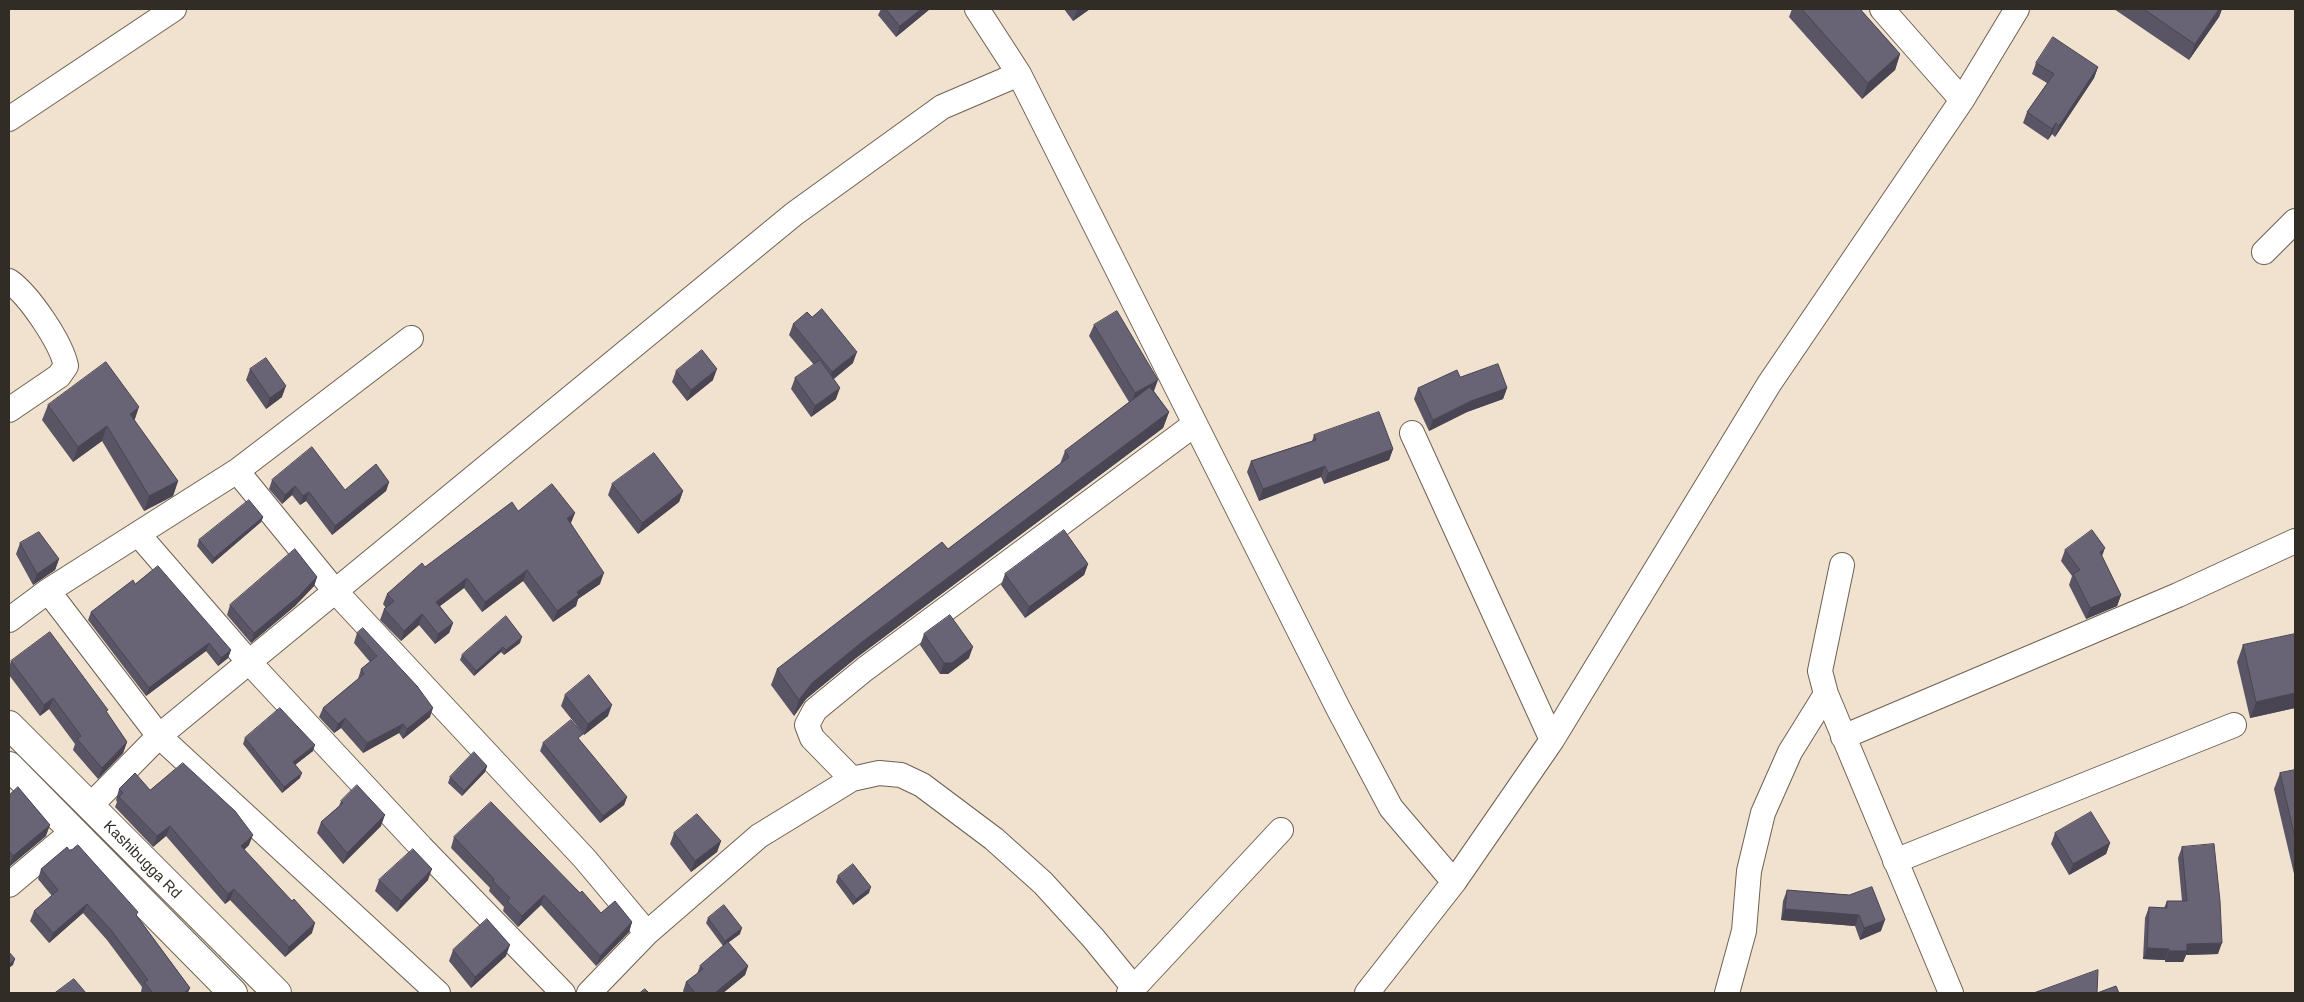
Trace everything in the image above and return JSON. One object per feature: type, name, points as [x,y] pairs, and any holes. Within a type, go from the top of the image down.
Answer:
[{"type":"main road","name":"Kashibugga Rd","points":[[9,725],[277,993]]},
{"type":"main road","name":"Kashibugga Rd","points":[[9,766],[72,832],[233,993]]},
{"type":"street","points":[[9,119],[174,9]]},
{"type":"street","points":[[976,9],[1019,74],[1338,708],[1391,808],[1454,882]]},
{"type":"street","points":[[1882,9],[1962,100]]},
{"type":"street","points":[[1367,993],[1454,882],[1552,740],[1769,384],[1962,100],[2017,9]]},
{"type":"street","points":[[89,807],[159,736],[794,214],[942,107],[1019,74]]},
{"type":"street","points":[[2264,252],[2295,221]]},
{"type":"street","points":[[9,281],[23,292],[64,352],[66,366],[59,376],[9,410]]},
{"type":"street","points":[[9,620],[48,591],[236,471],[411,338]]},
{"type":"street","points":[[852,779],[812,738],[807,725],[816,710],[905,639],[1195,424]]},
{"type":"street","points":[[1412,433],[1552,740]]},
{"type":"street","points":[[236,471],[335,591],[585,859],[647,933]]},
{"type":"street","points":[[138,534],[249,662],[421,847],[563,993]]},
{"type":"street","points":[[1843,737],[2178,595],[2295,541]]},
{"type":"street","points":[[1842,566],[1820,671],[1826,694],[1843,737],[1951,993]]},
{"type":"street","points":[[48,591],[159,736],[438,993]]},
{"type":"street","points":[[1726,993],[1744,932],[1749,870],[1763,813],[1790,752],[1826,694]]},
{"type":"street","points":[[1895,861],[2234,725]]},
{"type":"street","points":[[589,993],[647,933],[758,836],[852,779],[879,773],[901,775],[922,785],[962,814],[1043,883],[1094,938],[1131,991],[1281,830]]},
{"type":"street","points":[[9,885],[72,832]]},
{"type":"building","points":[[886,9],[921,9],[900,26]]},
{"type":"building","points":[[1802,9],[1860,9],[1900,54],[1868,83]]},
{"type":"building","points":[[2144,9],[2219,9],[2195,44]]},
{"type":"building","points":[[2053,37],[2098,67],[2059,126],[2056,123],[2052,129],[2027,112],[2054,74],[2036,63]]},
{"type":"building","points":[[822,309],[857,352],[832,372],[793,324],[807,312],[812,317]]},
{"type":"building","points":[[1117,311],[1158,380],[1135,393],[1094,325]]},
{"type":"building","points":[[702,350],[717,369],[691,390],[676,371]]},
{"type":"building","points":[[266,358],[286,386],[270,398],[250,369]]},
{"type":"building","points":[[820,360],[840,388],[815,406],[795,378]]},
{"type":"building","points":[[106,362],[139,407],[130,414],[178,481],[149,496],[107,426],[78,447],[48,405]]},
{"type":"building","points":[[1498,364],[1507,388],[1471,401],[1433,420],[1418,388],[1457,370],[1460,377]]},
{"type":"building","points":[[1150,387],[1169,412],[862,642],[812,683],[799,700],[777,669],[942,542],[948,549],[1069,457],[1065,451]]},
{"type":"building","points":[[1379,412],[1393,449],[1328,473],[1325,466],[1263,489],[1251,461],[1316,440],[1314,435]]},
{"type":"building","points":[[312,447],[345,490],[376,464],[389,482],[335,526],[309,492],[303,496],[295,486],[285,495],[272,480]]},
{"type":"building","points":[[654,453],[683,491],[642,523],[612,484]]},
{"type":"building","points":[[552,484],[575,513],[567,518],[604,573],[577,592],[579,595],[557,611],[527,570],[485,602],[467,578],[436,602],[453,623],[438,634],[422,614],[404,631],[384,609],[394,601],[387,594],[422,563],[425,567],[512,502],[518,511]]},
{"type":"building","points":[[249,500],[263,517],[214,558],[199,540]]},
{"type":"building","points":[[1064,530],[1088,564],[1029,607],[1005,574]]},
{"type":"building","points":[[2092,530],[2105,548],[2100,552],[2121,595],[2090,608],[2073,574],[2080,570],[2065,550]]},
{"type":"building","points":[[39,532],[59,559],[37,574],[20,543]]},
{"type":"building","points":[[295,549],[317,577],[299,596],[254,633],[230,605]]},
{"type":"building","points":[[158,566],[231,650],[221,658],[209,643],[149,688],[91,612],[133,580],[135,584]]},
{"type":"building","points":[[950,615],[973,647],[952,663],[944,663],[924,634]]},
{"type":"building","points":[[506,616],[522,637],[506,650],[503,647],[476,671],[462,655]]},
{"type":"building","points":[[363,628],[417,686],[433,708],[407,729],[403,724],[367,743],[345,718],[338,724],[323,708],[364,674],[361,669],[377,656],[357,633]]},
{"type":"building","points":[[50,632],[108,710],[106,711],[127,742],[102,768],[77,739],[81,736],[53,698],[44,705],[11,661]]},
{"type":"building","points":[[2295,634],[2295,693],[2256,702],[2243,645]]},
{"type":"building","points":[[589,675],[612,705],[588,724],[565,695]]},
{"type":"building","points":[[280,708],[315,745],[293,762],[302,773],[284,787],[245,738]]},
{"type":"building","points":[[571,720],[583,734],[578,738],[627,797],[603,816],[543,743]]},
{"type":"building","points":[[474,752],[487,766],[464,791],[450,777]]},
{"type":"building","points":[[183,763],[235,811],[253,835],[241,846],[315,923],[289,947],[234,889],[228,894],[170,826],[157,836],[119,797],[123,793],[119,789],[135,773],[150,790]]},
{"type":"building","points":[[2295,770],[2295,838],[2280,773]]},
{"type":"building","points":[[357,785],[385,815],[347,853],[321,822],[343,803],[341,801]]},
{"type":"building","points":[[18,787],[50,825],[13,856],[9,851],[9,792],[10,794]]},
{"type":"building","points":[[491,802],[580,893],[582,891],[601,913],[615,901],[632,922],[600,956],[544,895],[522,916],[507,901],[510,898],[493,881],[494,879],[454,837]]},
{"type":"building","points":[[2091,812],[2110,843],[2073,864],[2055,833]]},
{"type":"building","points":[[697,814],[721,841],[695,861],[674,833]]},
{"type":"building","points":[[2214,844],[2222,943],[2187,944],[2187,951],[2147,948],[2149,907],[2167,908],[2167,901],[2187,901],[2182,847]]},
{"type":"building","points":[[78,845],[138,912],[136,915],[190,988],[184,993],[153,993],[144,982],[148,980],[111,930],[87,904],[53,933],[34,911],[58,890],[41,869],[67,847],[70,851]]},
{"type":"building","points":[[413,849],[432,869],[401,901],[379,880]]},
{"type":"building","points":[[853,864],[871,887],[856,899],[838,876]]},
{"type":"building","points":[[1872,887],[1885,920],[1864,928],[1859,915],[1785,909],[1787,890],[1849,895]]},
{"type":"building","points":[[724,905],[742,928],[725,941],[708,918]]},
{"type":"building","points":[[487,919],[510,945],[475,977],[453,950]]},
{"type":"building","points":[[728,942],[748,966],[715,993],[695,993],[686,982],[703,969],[700,966]]},
{"type":"building","points":[[9,952],[15,959],[9,965]]},
{"type":"building","points":[[2098,970],[2097,993],[2034,993]]},
{"type":"building","points":[[74,979],[86,993],[55,993]]},
{"type":"building","points":[[2116,986],[2119,993],[2097,993]]},
{"type":"building","points":[[645,989],[649,993],[640,993]]}]
